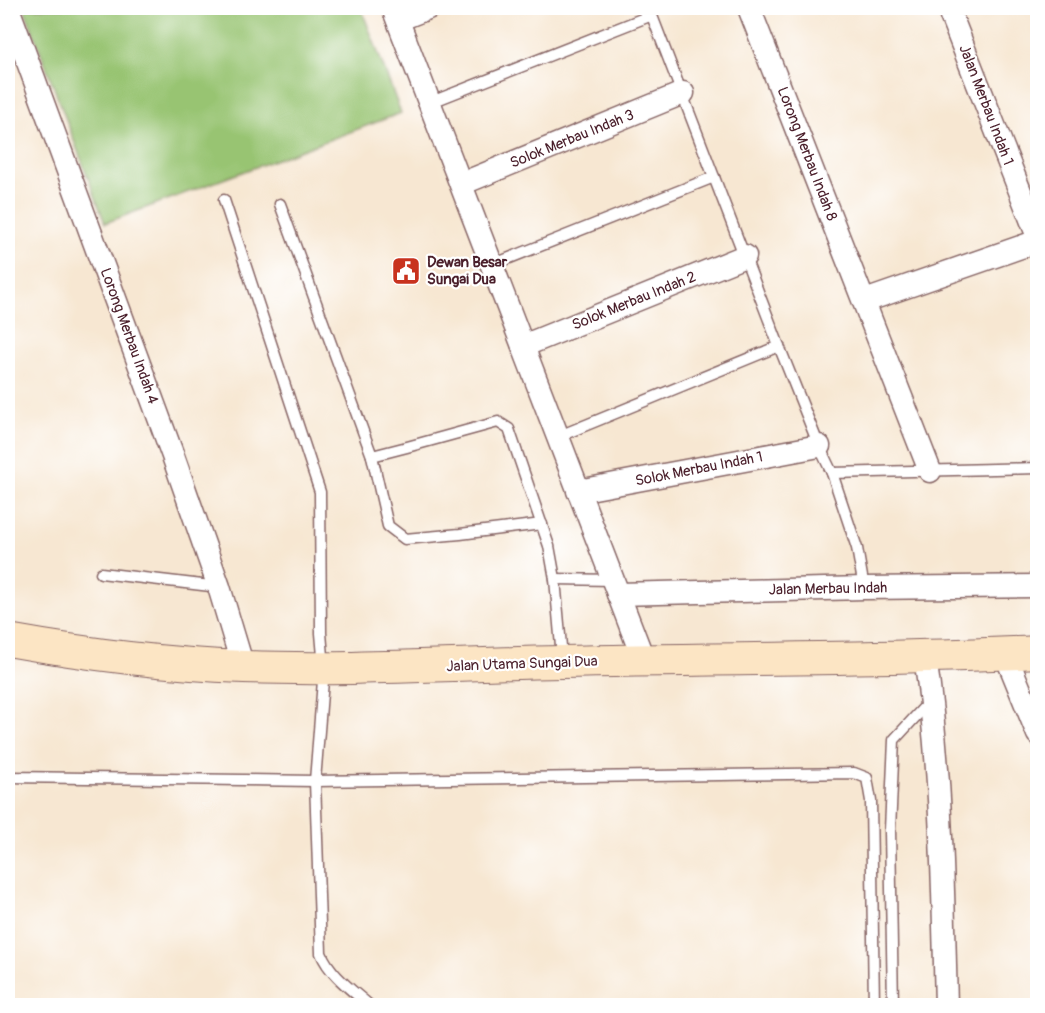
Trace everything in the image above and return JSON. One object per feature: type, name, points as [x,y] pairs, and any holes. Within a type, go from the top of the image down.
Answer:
[{"type":"main road","name":"Jalan Utama Sungai Dua","points":[[8,640],[158,662],[243,667],[324,668],[925,657],[1038,652]]},
{"type":"street","name":"Lorong Merbau Indah 4","points":[[8,8],[173,456],[219,587],[243,667]]},
{"type":"street","points":[[428,8],[395,14],[644,661]]},
{"type":"street","name":"Lorong Merbau Indah 8","points":[[749,8],[930,471]]},
{"type":"street","name":"Jalan Merbau Indah 1","points":[[948,8],[1038,239]]},
{"type":"street","name":"Solok Merbau Indah 3","points":[[461,184],[683,93]]},
{"type":"street","points":[[865,301],[1038,239]]},
{"type":"street","name":"Solok Merbau Indah 2","points":[[523,346],[745,256]]},
{"type":"street","name":"Solok Merbau Indah 1","points":[[578,491],[819,446]]},
{"type":"street","name":"Jalan Merbau Indah","points":[[615,587],[1038,586]]},
{"type":"street","points":[[1005,653],[1038,734]]},
{"type":"street","points":[[925,657],[935,732],[942,849],[946,1005]]},
{"type":"lane","points":[[429,102],[650,11],[779,346],[832,473],[857,548],[864,588]]},
{"type":"lane","points":[[492,265],[714,177]]},
{"type":"lane","points":[[224,200],[320,492],[321,633],[324,668],[315,781],[321,952],[325,963],[336,976],[370,1005]]},
{"type":"lane","points":[[280,204],[372,456],[388,526],[405,539],[542,524]]},
{"type":"lane","points":[[557,437],[779,346]]},
{"type":"lane","points":[[372,456],[498,422],[509,429],[549,546],[555,579],[562,662]]},
{"type":"lane","points":[[832,473],[1038,468]]},
{"type":"lane","points":[[101,573],[219,587]]},
{"type":"lane","points":[[555,579],[615,587]]},
{"type":"lane","points":[[893,1005],[890,830],[894,740],[932,700]]},
{"type":"lane","points":[[8,777],[315,781],[854,773],[867,778],[871,801],[874,1005]]},
{"type":"green space","points":[[24,8],[361,8],[401,113],[105,223]]},
{"type":"place","name":"Dewan Besar Sungai Dua","points":[[406,271]]}]
